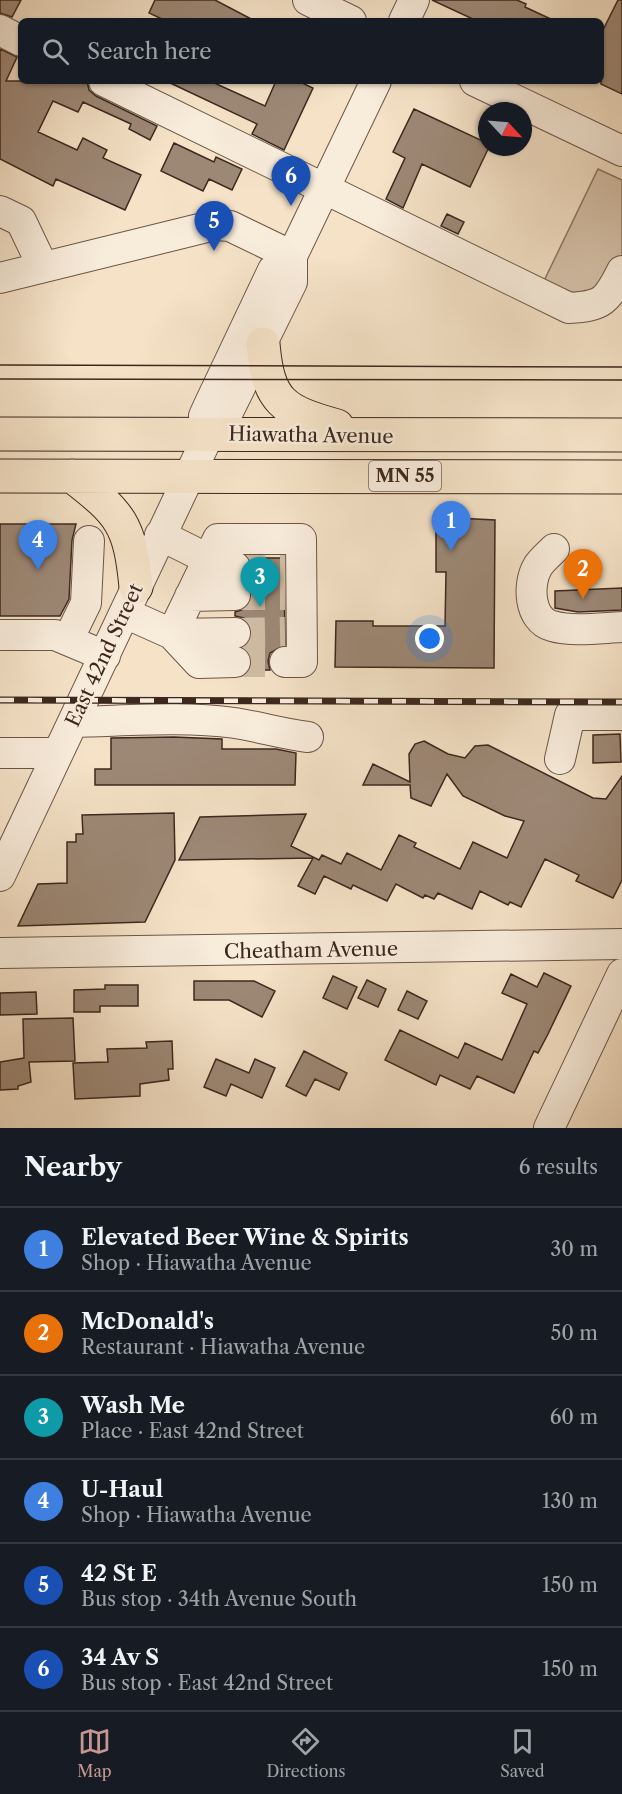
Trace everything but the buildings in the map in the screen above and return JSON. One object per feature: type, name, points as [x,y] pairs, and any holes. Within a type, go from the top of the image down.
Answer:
[{"type":"highway","points":[[263,344],[267,379],[272,391],[296,414],[374,436]]},
{"type":"highway","name":"Hiawatha Avenue","points":[[0,434],[622,435]]},
{"type":"highway","name":"Hiawatha Avenue","points":[[0,476],[622,477]]},
{"type":"highway","points":[[72,476],[111,507],[124,527],[132,549],[130,600]]},
{"type":"street","points":[[308,0],[345,18]]},
{"type":"street","points":[[405,18],[414,0]]},
{"type":"street","points":[[0,30],[18,39]]},
{"type":"street","points":[[110,84],[570,308],[594,306],[612,292],[622,271]]},
{"type":"street","name":"East 42nd Street","points":[[0,876],[208,434],[221,426],[263,344],[292,282],[292,256],[375,84]]},
{"type":"street","points":[[481,84],[622,151]]},
{"type":"street","points":[[0,211],[21,221],[43,267]]},
{"type":"street","points":[[0,278],[215,225],[230,226],[292,256]]},
{"type":"street","name":"East 42nd Street","points":[[208,434],[204,416],[209,405],[273,270],[292,256]]},
{"type":"street","points":[[160,535],[213,608]]},
{"type":"street","points":[[213,608],[218,539],[301,538],[293,611]]},
{"type":"street","points":[[68,640],[86,603],[89,541]]},
{"type":"street","points":[[546,558],[532,598],[535,611],[549,626],[561,628],[622,627]]},
{"type":"street","points":[[130,600],[213,608]]},
{"type":"street","points":[[0,635],[56,635],[105,656]]},
{"type":"street","points":[[560,759],[570,715],[622,715]]},
{"type":"street","points":[[73,722],[237,723],[279,734],[308,737]]},
{"type":"street","points":[[0,753],[58,753]]},
{"type":"street","name":"Cheatham Avenue","points":[[0,953],[622,945]]},
{"type":"street","points":[[549,1128],[622,974]]},
{"type":"shaded area","points":[[598,169],[622,180],[622,261],[593,299],[541,287]]},
{"type":"tunnel","points":[[235,567],[285,567]]},
{"type":"tunnel","points":[[235,595],[285,595]]},
{"type":"tunnel","points":[[235,633],[285,632]]},
{"type":"tunnel","points":[[235,662],[285,662]]},
{"type":"tram line","points":[[0,365],[622,367]]},
{"type":"tram line","points":[[0,379],[622,380]]},
{"type":"railway","points":[[0,700],[622,702]]},
{"type":"place","name":"34 Av S","points":[[291,206]]},
{"type":"place","name":"42 St E","points":[[214,251]]},
{"type":"place","name":"Elevated Beer Wine & Spirits","points":[[451,551]]},
{"type":"place","name":"U-Haul","points":[[38,570]]},
{"type":"place","name":"McDonald's","points":[[583,599]]},
{"type":"place","name":"Wash Me","points":[[260,607]]}]
